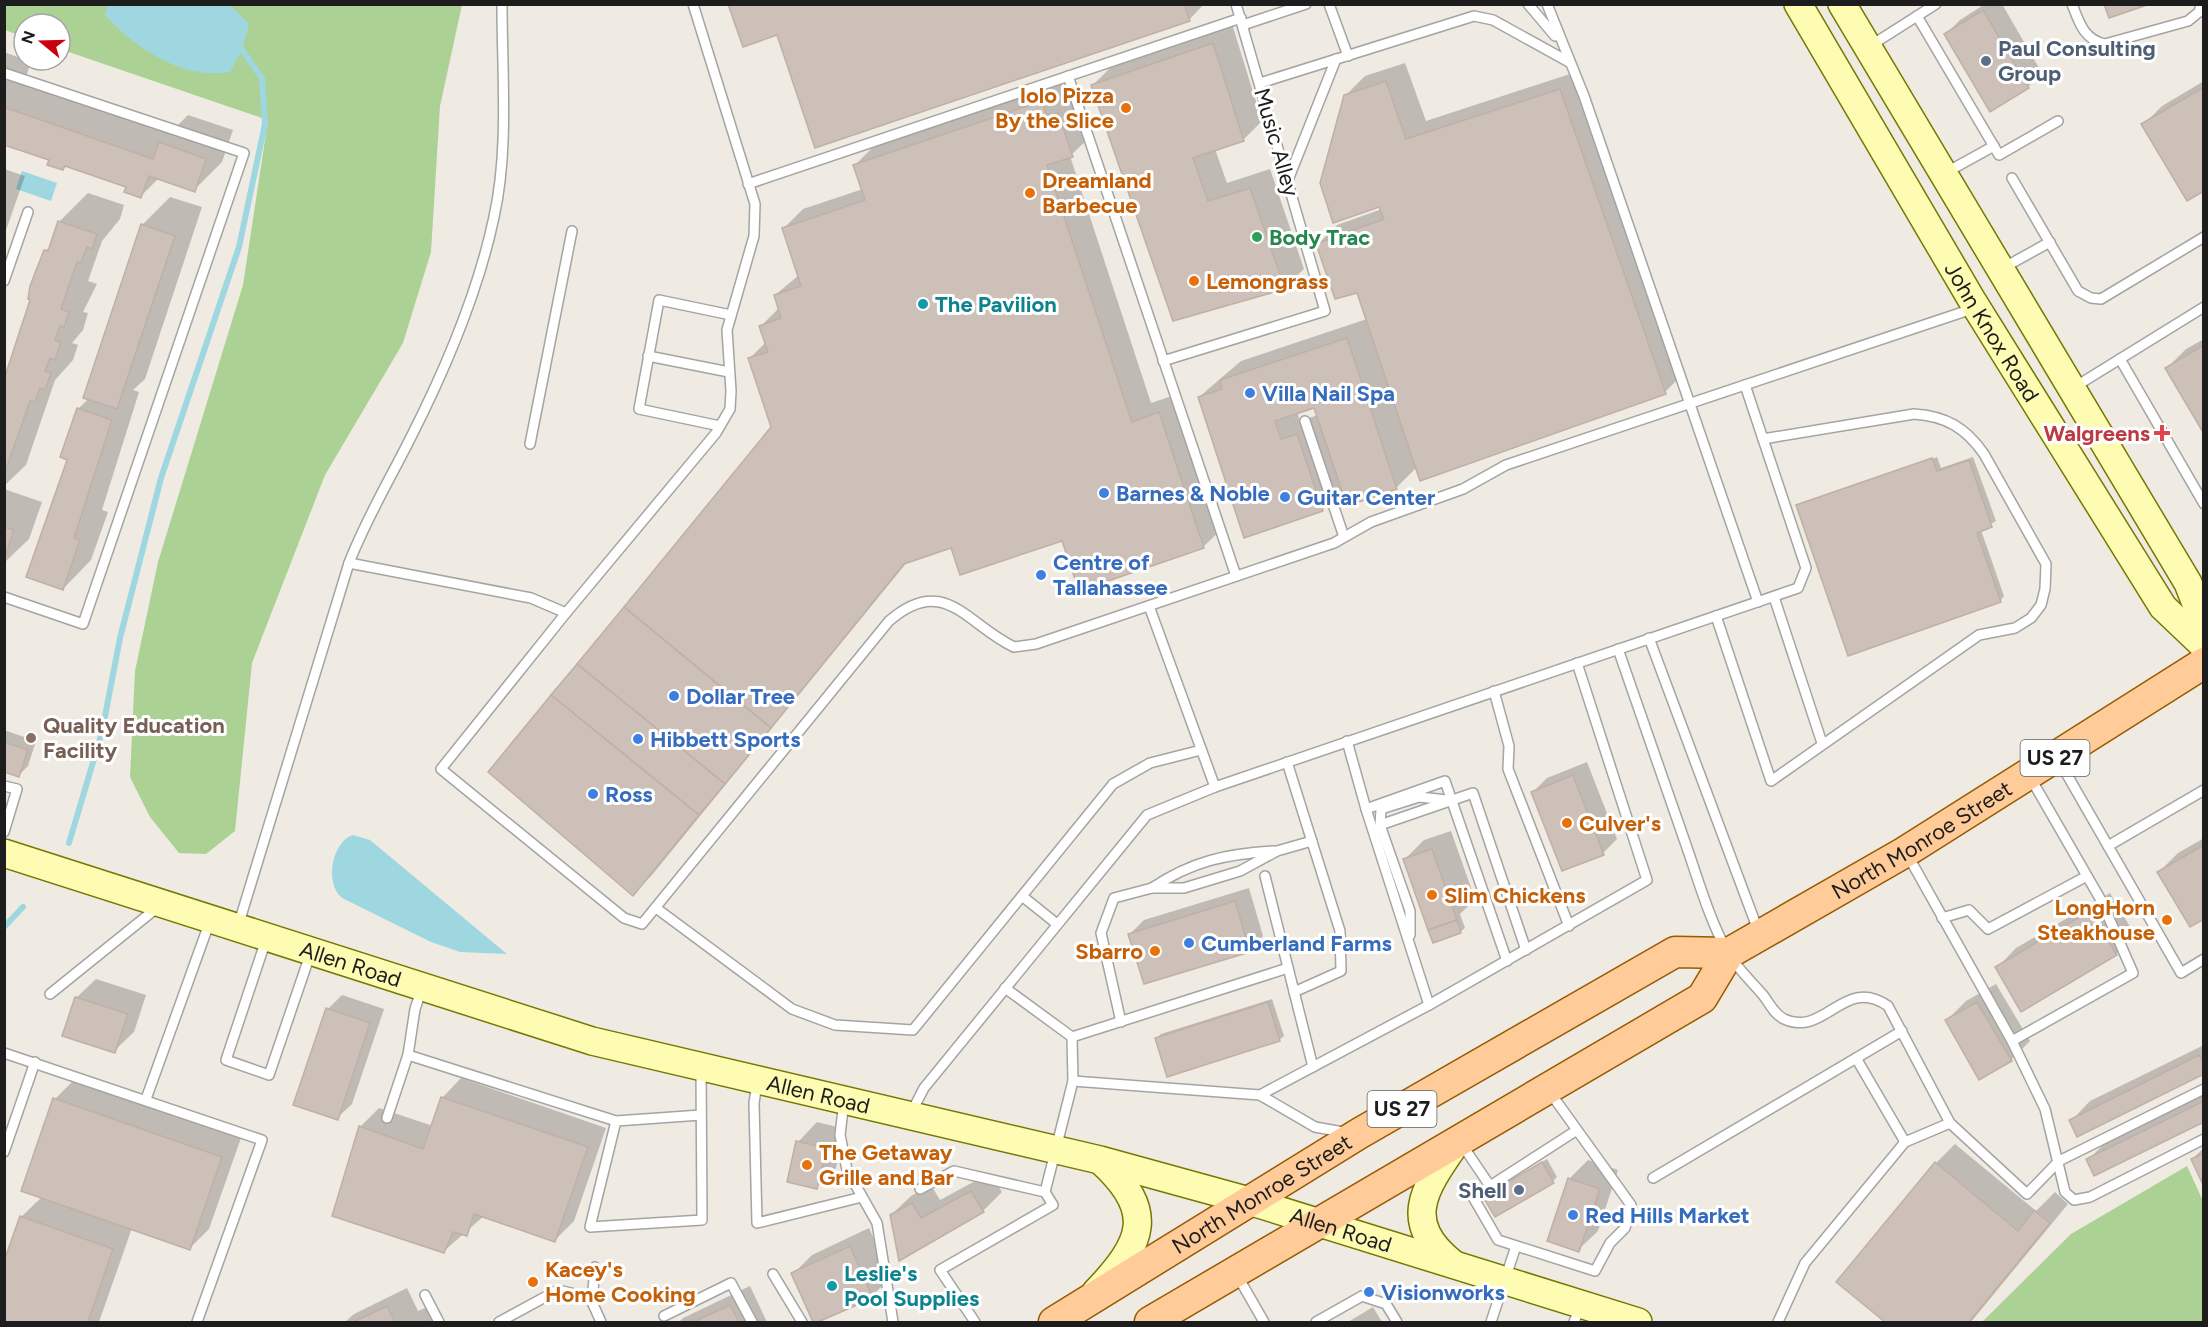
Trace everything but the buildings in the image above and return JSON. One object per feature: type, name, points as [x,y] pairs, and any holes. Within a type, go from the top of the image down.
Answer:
[{"type":"main road","name":"North Monroe Street","points":[[1167,1316],[1318,1222],[1548,1090],[1702,998],[1729,953],[1905,852],[2204,663]]},
{"type":"main road","name":"North Monroe Street","points":[[1054,1323],[1086,1301],[1360,1133],[1675,952],[1729,953]]},
{"type":"street","name":"John Knox Road","points":[[1798,4],[1976,308],[2163,608],[2204,646]]},
{"type":"street","name":"John Knox Road","points":[[1842,4],[2191,588],[2204,624]]},
{"type":"street","name":"Allen Road","points":[[4,853],[591,1041],[1100,1160],[1249,1201],[1505,1281],[1578,1313],[1638,1323]]},
{"type":"street","points":[[1455,1265],[1429,1242],[1421,1217],[1426,1192],[1458,1142]]},
{"type":"street","points":[[1086,1301],[1124,1258],[1137,1224],[1133,1196],[1121,1179],[1100,1160]]},
{"type":"lane","points":[[237,928],[349,563],[365,523],[434,390],[482,265],[495,216],[503,162],[502,4]]},
{"type":"lane","points":[[693,4],[754,204],[754,237],[727,330],[730,409],[720,426],[441,769],[624,918],[642,924],[889,621],[901,611],[925,601],[946,603],[965,613],[1005,642],[1014,647],[1025,647],[1334,543],[1374,521],[1463,489],[1506,465],[1976,308]]},
{"type":"lane","name":"Music Alley","points":[[1163,361],[1325,311],[1236,4]]},
{"type":"lane","points":[[748,184],[1068,76],[1242,21],[1306,4]]},
{"type":"lane","points":[[1329,4],[1348,56]]},
{"type":"lane","points":[[1528,4],[1561,42]]},
{"type":"lane","points":[[1547,4],[1584,96],[1688,404],[1758,602]]},
{"type":"lane","points":[[1868,48],[1936,4]]},
{"type":"lane","points":[[2072,4],[2082,30],[2096,42],[2105,44],[2188,21],[2199,12],[2201,4]]},
{"type":"lane","points":[[1260,83],[1474,16],[1493,20],[1569,62]]},
{"type":"lane","points":[[1917,16],[1999,155],[2058,121]]},
{"type":"lane","points":[[1288,180],[1336,59]]},
{"type":"lane","points":[[4,73],[244,153],[83,624],[4,597]]},
{"type":"lane","points":[[1068,76],[1236,576]]},
{"type":"lane","points":[[1943,174],[1994,146]]},
{"type":"lane","points":[[2012,178],[2078,291],[2091,298],[2101,299],[2204,237]]},
{"type":"lane","points":[[4,281],[28,212]]},
{"type":"lane","points":[[530,444],[572,231]]},
{"type":"lane","points":[[1999,270],[2050,242]]},
{"type":"lane","points":[[720,426],[639,409],[659,300],[731,315]]},
{"type":"lane","points":[[2071,389],[2204,307]]},
{"type":"lane","points":[[648,356],[729,372]]},
{"type":"lane","points":[[2120,359],[2204,504]]},
{"type":"lane","points":[[909,1115],[924,1088],[1147,815],[1215,787],[1797,588],[1806,567],[1745,385]]},
{"type":"lane","points":[[1716,616],[1771,781],[1822,743],[1979,635],[2015,628],[2031,618],[2041,605],[2045,589],[2046,564],[1984,454],[1973,438],[1956,424],[1931,415],[1914,414],[1763,439]]},
{"type":"lane","points":[[1305,421],[1344,537]]},
{"type":"lane","points":[[349,563],[531,598],[566,613]]},
{"type":"lane","points":[[1774,597],[1822,743]]},
{"type":"lane","points":[[1149,606],[1215,787]]},
{"type":"lane","points":[[1649,638],[1760,935]]},
{"type":"lane","points":[[1617,649],[1704,896],[1729,953],[1782,1018],[1800,1023],[1814,1020],[1849,1000],[1864,996],[1879,1000],[1888,1006],[1950,1123],[2027,1194],[2059,1161],[2204,1089]]},
{"type":"lane","points":[[1260,1095],[1429,1005],[1647,880],[1577,663]]},
{"type":"lane","points":[[1494,691],[1509,746],[1508,770],[1569,926]]},
{"type":"lane","points":[[1347,741],[1429,1005]]},
{"type":"lane","points":[[656,908],[792,1009],[835,1025],[913,1030],[1113,784],[1150,763],[1201,750]]},
{"type":"lane","points":[[2056,757],[2181,973],[2204,959]]},
{"type":"lane","points":[[1287,762],[1340,931],[1341,971],[1294,992]]},
{"type":"lane","points":[[2012,1041],[2133,973],[2102,902],[2029,775]]},
{"type":"lane","points":[[1366,808],[1445,781],[1507,961]]},
{"type":"lane","points":[[4,786],[17,789],[4,832]]},
{"type":"lane","points":[[2108,846],[2204,790]]},
{"type":"lane","points":[[1380,825],[1473,793],[1526,950]]},
{"type":"lane","points":[[1410,944],[1410,911],[1380,825],[1381,808],[1419,797],[1451,800]]},
{"type":"lane","points":[[1152,888],[1179,870],[1234,854],[1276,851],[1312,841]]},
{"type":"lane","points":[[1121,1022],[1101,933],[1114,898],[1152,888],[1184,888],[1240,872],[1276,851]]},
{"type":"lane","points":[[1905,852],[2012,1041],[2045,1109],[2065,1192],[2074,1200],[2090,1197],[2204,1139]]},
{"type":"lane","points":[[1265,876],[1313,1067]]},
{"type":"lane","points":[[1942,918],[1969,910],[1988,929],[2087,876]]},
{"type":"lane","points":[[1022,896],[1057,924]]},
{"type":"lane","points":[[50,994],[162,904]]},
{"type":"lane","points":[[146,1099],[211,920]]},
{"type":"lane","points":[[267,938],[226,1060],[270,1075],[311,952]]},
{"type":"lane","points":[[1072,1037],[1288,969]]},
{"type":"lane","points":[[387,1118],[408,1055],[415,1008],[422,987]]},
{"type":"lane","points":[[1005,988],[1072,1037]]},
{"type":"lane","points":[[1653,1178],[1902,1031]]},
{"type":"lane","points":[[975,1323],[940,1270],[1053,1205],[1045,1192],[1073,1080],[1072,1037]]},
{"type":"lane","points":[[4,1053],[262,1140],[197,1323]]},
{"type":"lane","points":[[408,1055],[616,1121],[701,1115]]},
{"type":"lane","points":[[1856,1058],[1905,1142]]},
{"type":"lane","points":[[4,1152],[35,1062]]},
{"type":"lane","points":[[616,1121],[590,1227],[702,1220],[701,1067]]},
{"type":"lane","points":[[757,1080],[754,1103],[757,1223],[862,1197]]},
{"type":"lane","points":[[1073,1080],[1260,1095],[1315,1127],[1330,1131],[1360,1133]]},
{"type":"lane","points":[[1548,1090],[1577,1130],[1630,1205],[1625,1228],[1610,1243],[1595,1271],[1498,1240],[1473,1197],[1577,1130]]},
{"type":"lane","points":[[844,1100],[840,1135],[847,1170],[877,1223],[889,1321]]},
{"type":"lane","points":[[1778,1323],[1805,1263],[1905,1142],[1950,1123]]},
{"type":"lane","points":[[1458,1142],[1490,1186]]},
{"type":"lane","points":[[920,1189],[954,1171],[1045,1192]]},
{"type":"lane","points":[[1491,1323],[1516,1246]]},
{"type":"lane","points":[[595,1267],[592,1298],[601,1323]]},
{"type":"lane","points":[[1235,1272],[1264,1323]]},
{"type":"lane","points":[[774,1274],[802,1323]]},
{"type":"lane","points":[[664,1317],[730,1283],[752,1323]]},
{"type":"lane","points":[[501,1322],[558,1290],[592,1298]]},
{"type":"lane","points":[[425,1295],[439,1323]]},
{"type":"lane","points":[[1316,1323],[1362,1296],[1386,1304],[1397,1323]]},
{"type":"green space","points":[[5,5],[462,5],[440,106],[431,252],[403,343],[325,475],[252,663],[235,831],[206,854],[179,853],[150,817],[130,777],[135,671],[158,562],[243,285],[268,120],[72,53],[72,12],[12,12],[12,33],[5,30]]},
{"type":"green space","points":[[2187,1166],[2203,1201],[2203,1322],[1982,1322],[2071,1234]]},
{"type":"water","points":[[108,5],[230,5],[249,24],[242,50],[230,72],[194,71],[161,59],[130,39],[105,15]]},
{"type":"water","points":[[22,171],[57,183],[51,201],[16,189]]},
{"type":"water","points":[[353,835],[370,840],[507,954],[460,952],[431,942],[342,898],[336,892],[333,883],[333,864],[340,845]]},
{"type":"waterway","points":[[69,843],[102,732],[120,638],[161,478],[239,247],[265,124],[262,78],[242,50]]},
{"type":"waterway","points":[[4,927],[23,907]]},
{"type":"place","name":"Paul Consulting Group","points":[[1986,61]]},
{"type":"place","name":"Iolo Pizza By the Slice","points":[[1126,108]]},
{"type":"place","name":"Dreamland Barbecue","points":[[1030,193]]},
{"type":"place","name":"Body Trac","points":[[1257,237]]},
{"type":"place","name":"Lemongrass","points":[[1194,281]]},
{"type":"place","name":"The Pavilion","points":[[923,304]]},
{"type":"place","name":"Villa Nail Spa","points":[[1250,393]]},
{"type":"place","name":"Walgreens","points":[[2162,433]]},
{"type":"place","name":"Barnes & Noble","points":[[1104,493]]},
{"type":"place","name":"Guitar Center","points":[[1285,497]]},
{"type":"place","name":"Centre of Tallahassee","points":[[1041,575]]},
{"type":"place","name":"Dollar Tree","points":[[674,696]]},
{"type":"place","name":"Quality Education Facility","points":[[31,738]]},
{"type":"place","name":"Hibbett Sports","points":[[638,739]]},
{"type":"place","name":"Ross","points":[[593,794]]},
{"type":"place","name":"Culver's","points":[[1567,823]]},
{"type":"place","name":"Slim Chickens","points":[[1432,895]]},
{"type":"place","name":"LongHorn Steakhouse","points":[[2167,920]]},
{"type":"place","name":"Cumberland Farms","points":[[1189,943]]},
{"type":"place","name":"Sbarro","points":[[1155,951]]},
{"type":"place","name":"The Getaway Grille and Bar","points":[[807,1165]]},
{"type":"place","name":"Shell","points":[[1519,1190]]},
{"type":"place","name":"Red Hills Market","points":[[1573,1215]]},
{"type":"place","name":"Kacey's Home Cooking","points":[[533,1282]]},
{"type":"place","name":"Leslie's Pool Supplies","points":[[832,1286]]},
{"type":"place","name":"Visionworks","points":[[1369,1292]]}]
